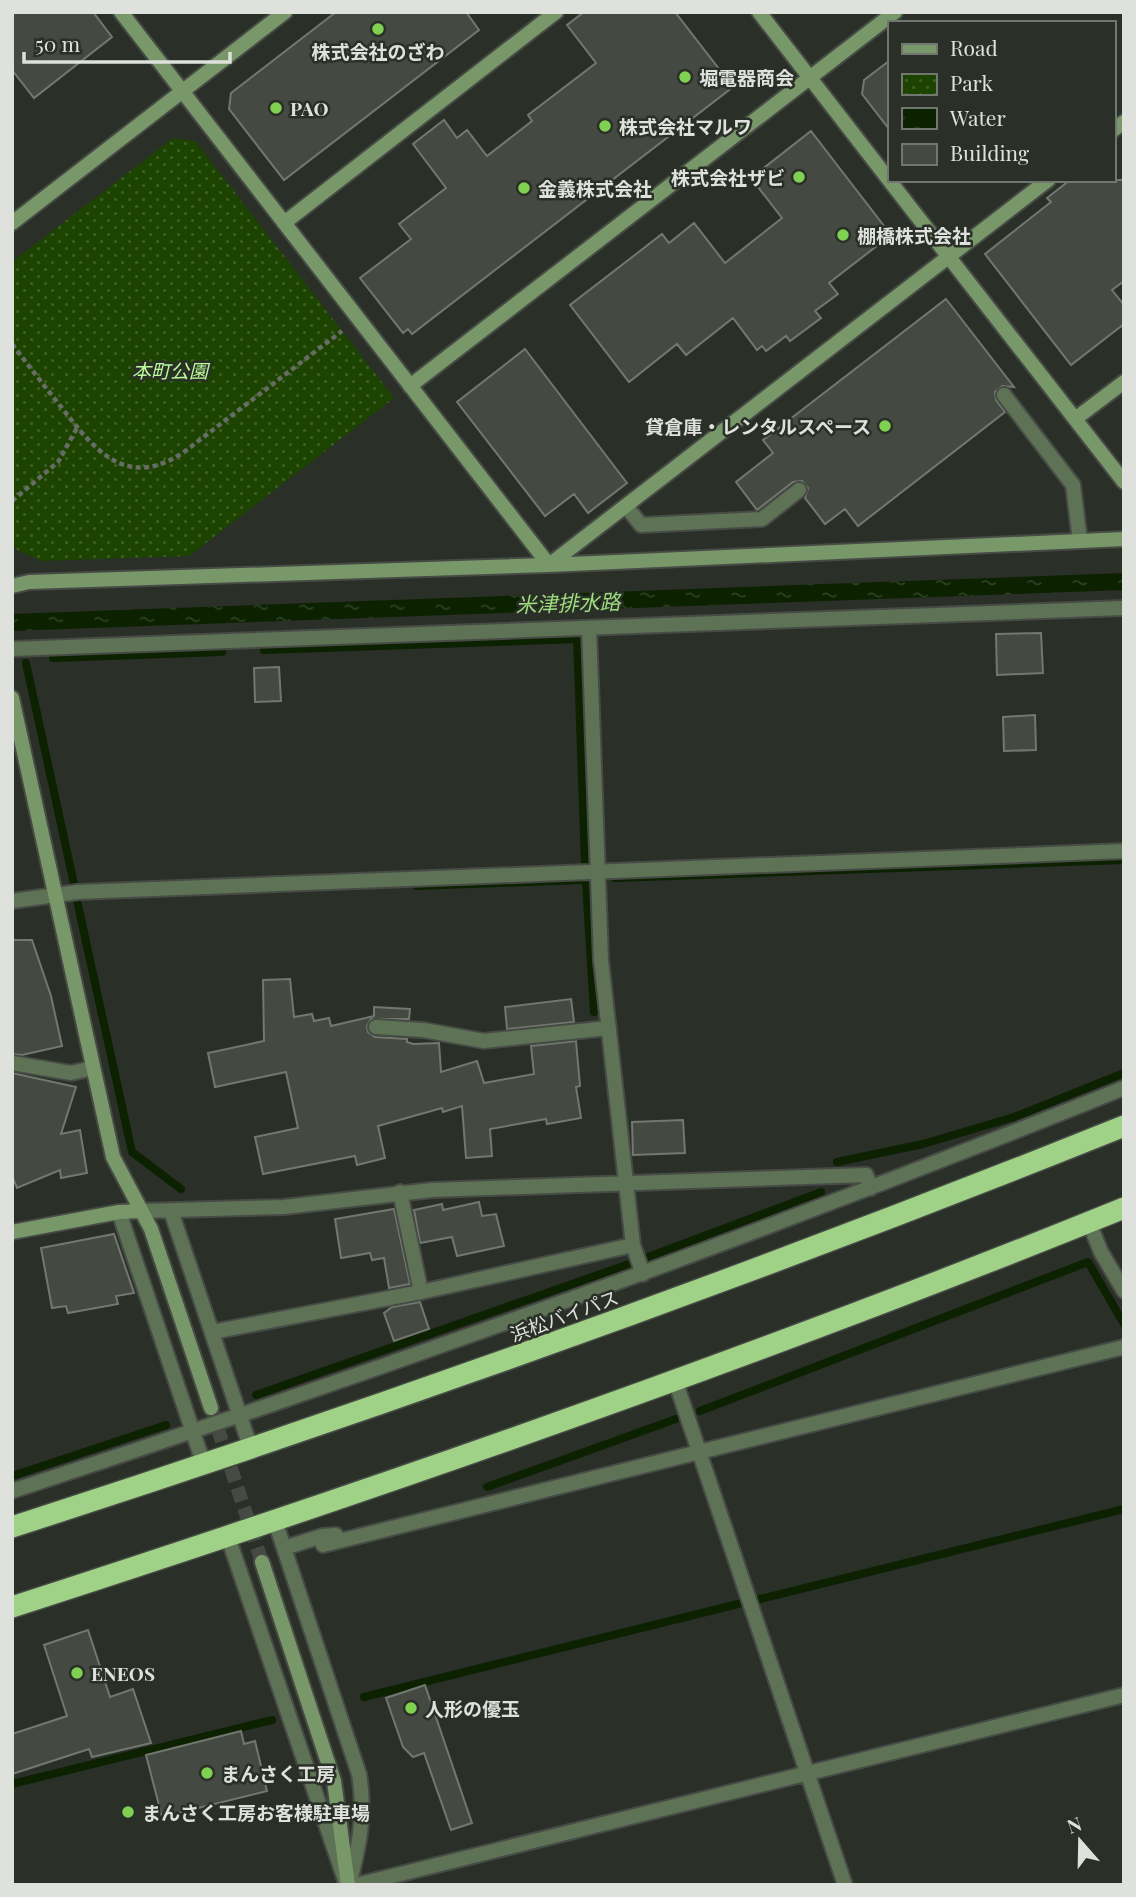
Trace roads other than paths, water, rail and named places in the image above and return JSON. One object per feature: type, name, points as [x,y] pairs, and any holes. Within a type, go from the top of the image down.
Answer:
[{"type":"highway","name":"浜松バイパス","points":[[12,1527],[251,1449],[653,1307],[1124,1126]]},
{"type":"highway","points":[[12,1607],[275,1521],[675,1380],[1124,1208]]},
{"type":"street","points":[[121,12],[549,565]]},
{"type":"street","points":[[12,223],[285,12]]},
{"type":"street","points":[[284,223],[556,12]]},
{"type":"street","points":[[759,12],[888,179]]},
{"type":"street","points":[[411,386],[895,12]]},
{"type":"street","points":[[891,182],[1124,482]]},
{"type":"street","points":[[549,565],[1045,182]]},
{"type":"street","points":[[1075,419],[1124,382]]},
{"type":"street","points":[[1004,395],[1073,485],[1080,541]]},
{"type":"street","points":[[626,506],[641,525],[762,520],[799,490]]},
{"type":"street","points":[[12,586],[29,582],[549,565],[1124,539]]},
{"type":"street","points":[[12,649],[1124,608]]},
{"type":"street","points":[[589,628],[601,960],[633,1245],[643,1273]]},
{"type":"street","points":[[12,698],[113,1157],[151,1229],[211,1409]]},
{"type":"street","points":[[12,901],[78,892],[1124,851]]},
{"type":"street","points":[[376,1027],[423,1030],[484,1041],[609,1028]]},
{"type":"street","points":[[12,1063],[71,1073],[93,1068]]},
{"type":"street","points":[[12,1491],[240,1416],[643,1273],[871,1188],[1124,1088]]},
{"type":"street","points":[[12,1232],[119,1212],[284,1207],[400,1192],[866,1175],[871,1188]]},
{"type":"street","points":[[400,1192],[421,1292]]},
{"type":"street","points":[[171,1211],[251,1449]]},
{"type":"street","points":[[119,1212],[204,1465]]},
{"type":"street","points":[[1089,1222],[1101,1252],[1124,1291]]},
{"type":"street","points":[[212,1332],[421,1292],[633,1245]]},
{"type":"street","points":[[323,1545],[1124,1347]]},
{"type":"street","points":[[675,1380],[845,1885]]},
{"type":"street","points":[[275,1521],[359,1774],[364,1804],[362,1835],[348,1885]]},
{"type":"street","points":[[284,1548],[321,1536],[374,1533]]},
{"type":"street","points":[[228,1537],[333,1853],[348,1885]]},
{"type":"street","points":[[262,1562],[334,1781],[348,1885]]},
{"type":"street","points":[[356,1885],[1124,1695]]},
{"type":"water","name":"米津排水路","points":[[1124,573],[1124,590],[12,631],[12,614]]},
{"type":"waterway","points":[[577,637],[585,863]]},
{"type":"waterway","points":[[264,650],[578,639]]},
{"type":"waterway","points":[[53,658],[222,652]]},
{"type":"waterway","points":[[26,663],[74,884]]},
{"type":"waterway","points":[[615,878],[1124,860]]},
{"type":"waterway","points":[[417,886],[582,880]]},
{"type":"waterway","points":[[586,883],[594,1012]]},
{"type":"waterway","points":[[76,896],[132,1152],[181,1189]]},
{"type":"waterway","points":[[837,1162],[923,1144],[1014,1117],[1124,1073]]},
{"type":"waterway","points":[[648,1257],[821,1192]]},
{"type":"waterway","points":[[700,1411],[1088,1262],[1124,1324]]},
{"type":"waterway","points":[[256,1395],[629,1264]]},
{"type":"waterway","points":[[487,1487],[676,1419]]},
{"type":"waterway","points":[[12,1476],[166,1425]]},
{"type":"waterway","points":[[760,1599],[1124,1509]]},
{"type":"waterway","points":[[364,1697],[742,1603]]},
{"type":"waterway","points":[[12,1784],[272,1720]]},
{"type":"tunnel","points":[[211,1408],[262,1562]]},
{"type":"place","name":"株式会社のざわ","points":[[378,29]]},
{"type":"place","name":"堀電器商会","points":[[685,77]]},
{"type":"place","name":"PAO","points":[[276,108]]},
{"type":"place","name":"株式会社マルワ","points":[[605,126]]},
{"type":"place","name":"株式会社ザビ","points":[[799,177]]},
{"type":"place","name":"金義株式会社","points":[[524,188]]},
{"type":"place","name":"棚橋株式会社","points":[[843,235]]},
{"type":"place","name":"貸倉庫・レンタルスペース","points":[[885,426]]},
{"type":"place","name":"ENEOS","points":[[77,1673]]},
{"type":"place","name":"人形の優玉","points":[[411,1708]]},
{"type":"place","name":"まんさく工房","points":[[207,1773]]},
{"type":"place","name":"まんさく工房お客様駐車場","points":[[128,1812]]},
{"type":"park label","name":"本町公園","points":[[170,370]]}]
